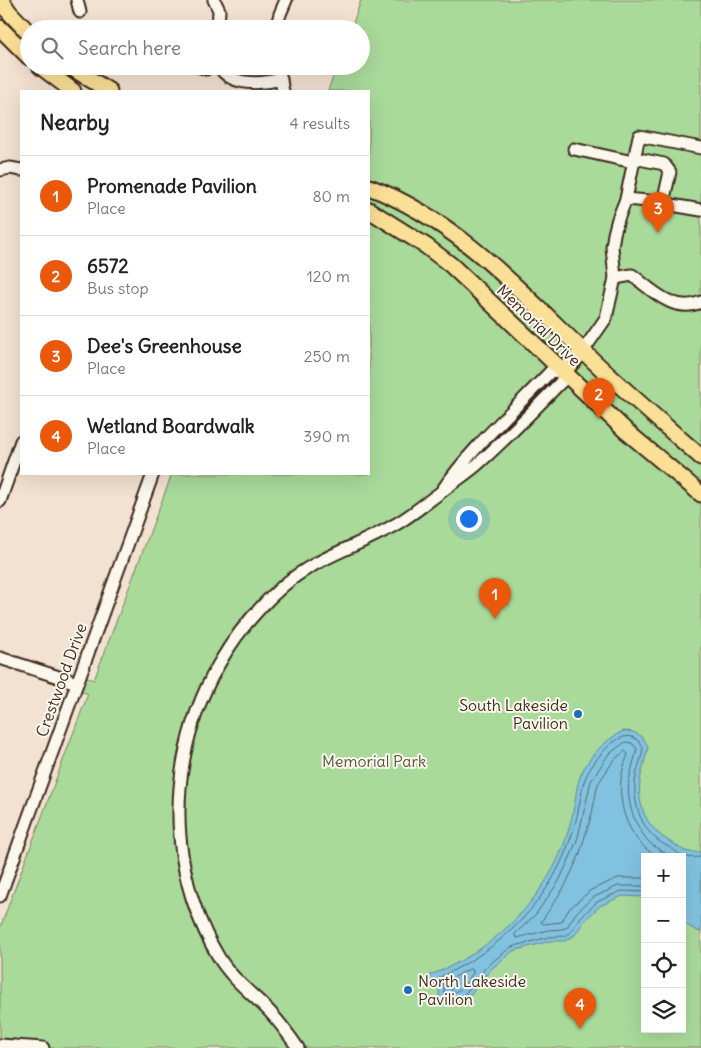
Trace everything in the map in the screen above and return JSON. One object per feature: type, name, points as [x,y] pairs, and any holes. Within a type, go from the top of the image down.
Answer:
[{"type":"main road","points":[[3,11],[20,25]]},
{"type":"main road","points":[[0,28],[20,48]]},
{"type":"main road","points":[[52,75],[72,90]]},
{"type":"main road","points":[[83,75],[107,90]]},
{"type":"main road","name":"Memorial Drive","points":[[370,187],[412,208],[471,246],[496,267],[583,351],[701,457]]},
{"type":"main road","name":"Memorial Drive","points":[[370,211],[451,265],[626,431],[701,494]]},
{"type":"main road","points":[[562,372],[583,351]]},
{"type":"street","points":[[214,0],[219,10],[218,20]]},
{"type":"street","points":[[278,20],[286,0]]},
{"type":"street","points":[[229,75],[252,83],[265,83],[281,79]]},
{"type":"street","points":[[280,75],[283,90]]},
{"type":"street","points":[[583,351],[606,318],[615,278],[612,247],[618,219],[626,199],[639,136],[701,148]]},
{"type":"street","points":[[574,150],[664,164],[670,172],[663,203]]},
{"type":"street","points":[[0,170],[10,168],[20,170]]},
{"type":"street","points":[[626,199],[701,210]]},
{"type":"street","points":[[615,278],[632,275],[664,299],[682,306],[693,306],[701,302]]},
{"type":"street","points":[[298,1048],[282,1025],[262,1004],[240,986],[219,957],[196,911],[184,870],[179,825],[180,784],[186,747],[204,692],[223,657],[244,627],[265,602],[286,584],[324,558],[395,524],[419,510],[440,492],[463,477],[492,451],[562,381],[562,372]]},
{"type":"street","points":[[0,501],[20,444]]},
{"type":"street","name":"Crestwood Drive","points":[[0,896],[153,475]]},
{"type":"street","points":[[0,658],[77,683]]},
{"type":"street","points":[[0,1045],[42,1048]]},
{"type":"green space","name":"Memorial Park","points":[[361,0],[701,0],[701,1048],[0,1048],[0,928],[88,694],[81,691],[86,677],[94,680],[172,475],[370,475],[370,90],[328,90],[334,75],[370,75],[370,20],[354,20]]},
{"type":"water","points":[[623,731],[638,734],[644,739],[648,747],[641,778],[640,800],[650,824],[662,836],[684,850],[701,852],[701,932],[686,924],[686,853],[641,853],[641,897],[622,896],[600,906],[584,921],[575,935],[565,941],[550,941],[513,951],[490,970],[466,1000],[450,1005],[443,1004],[439,999],[439,986],[427,981],[430,975],[452,966],[492,940],[510,924],[541,888],[563,847],[583,770],[597,750]]},
{"type":"place","name":"Dee's Greenhouse","points":[[658,233]]},
{"type":"place","name":"6572","points":[[599,419]]},
{"type":"place","name":"Promenade Pavilion","points":[[495,619]]},
{"type":"place","name":"South Lakeside Pavilion","points":[[578,714]]},
{"type":"place","name":"North Lakeside Pavilion","points":[[408,990]]},
{"type":"place","name":"Wetland Boardwalk","points":[[580,1029]]}]
